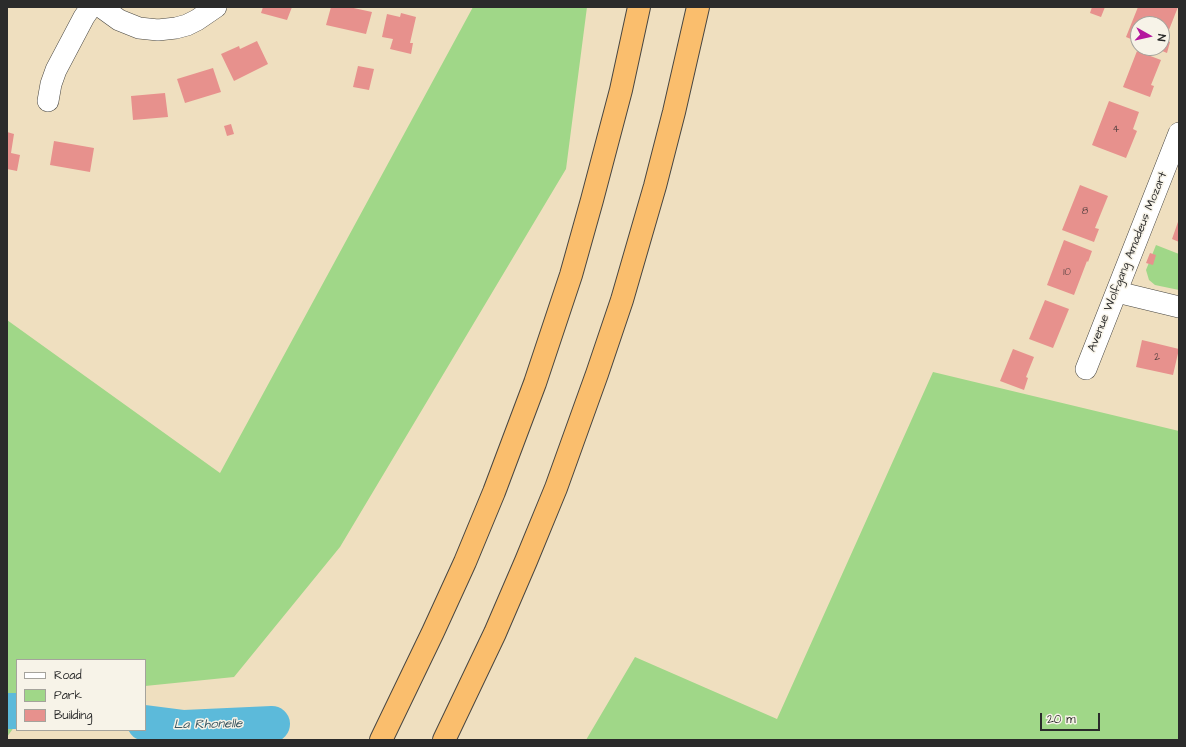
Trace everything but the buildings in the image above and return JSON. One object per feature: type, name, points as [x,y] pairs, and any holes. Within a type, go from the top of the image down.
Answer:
[{"type":"highway","points":[[380,740],[465,562],[535,383],[571,275],[583,233],[621,90],[640,7]]},
{"type":"highway","points":[[444,740],[529,555],[556,488],[595,380],[622,300],[647,216],[674,112],[698,7]]},
{"type":"street","points":[[48,101],[51,84],[56,70],[84,17],[91,7]]},
{"type":"street","points":[[101,7],[119,20],[139,28],[158,30],[176,28],[187,24],[197,20],[216,7]]},
{"type":"street","name":"Avenue Wolfgang Amadeus Mozart","points":[[1086,369],[1179,133]]},
{"type":"street","points":[[1117,292],[1179,307]]},
{"type":"green space","points":[[473,7],[587,7],[566,169],[340,547],[234,677],[146,686],[146,659],[16,659],[16,724],[7,737],[7,320],[220,473]]},
{"type":"green space","points":[[1156,245],[1179,254],[1179,290],[1155,285],[1149,280],[1146,270]]},
{"type":"green space","points":[[933,372],[1179,431],[1179,740],[586,740],[635,657],[777,719]]},
{"type":"waterway","name":"La Rhonelle","points":[[7,711],[16,711]]},
{"type":"waterway","name":"La Rhonelle","points":[[146,723],[184,728],[272,724]]}]
